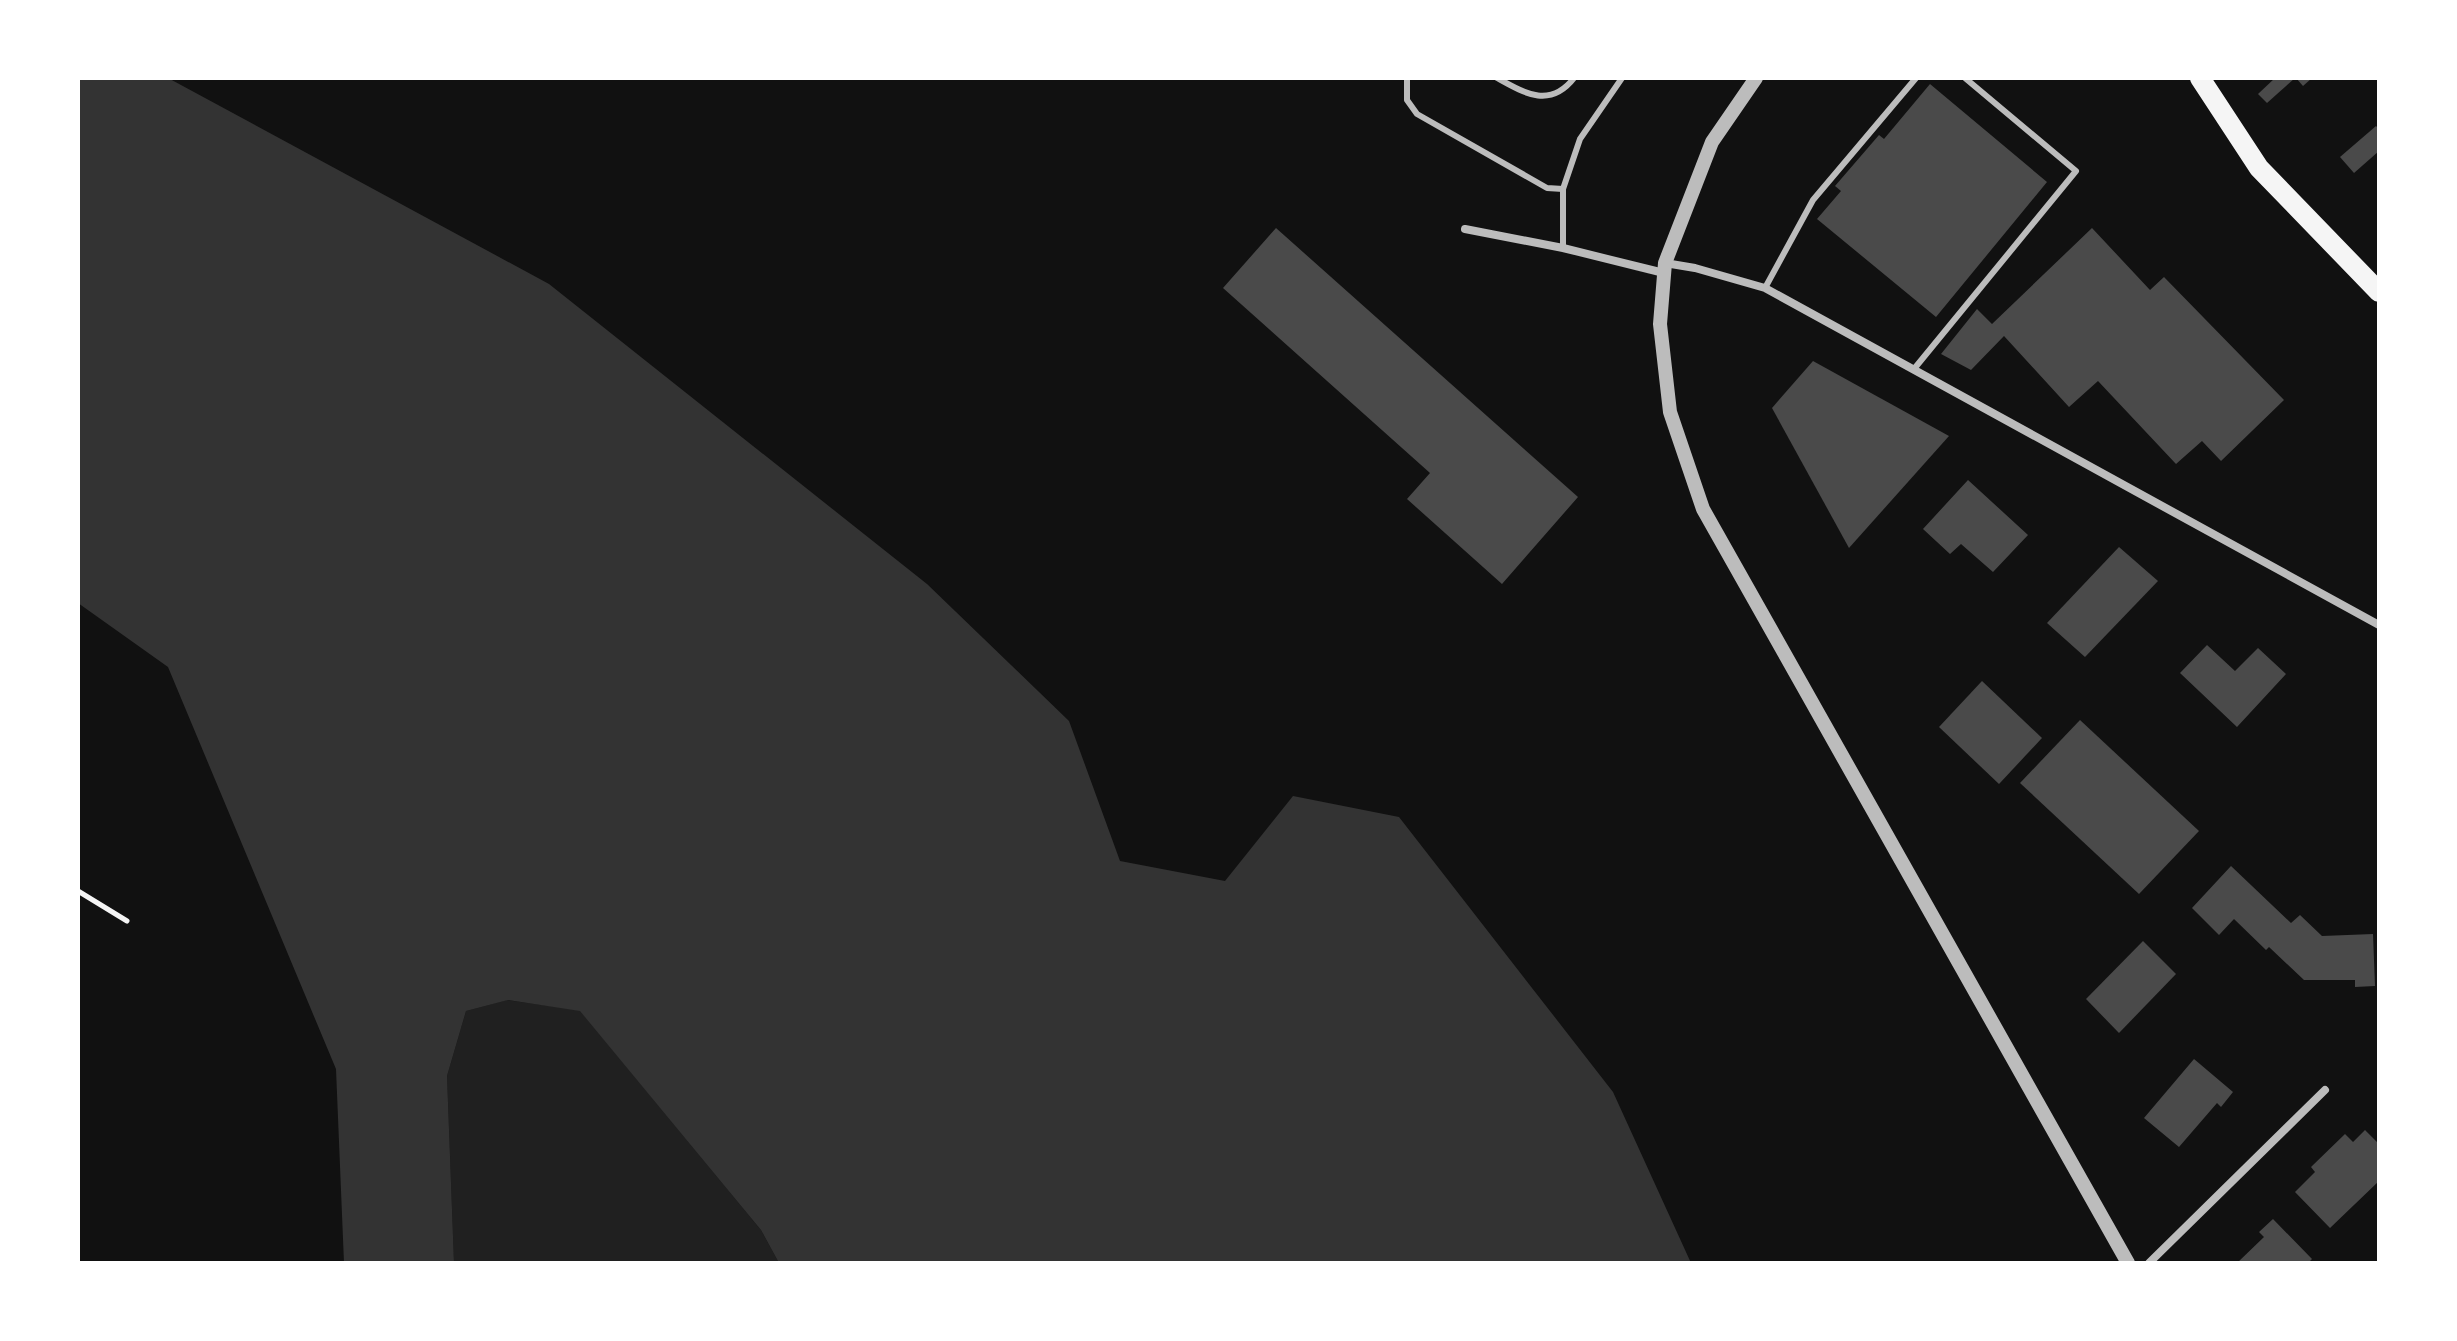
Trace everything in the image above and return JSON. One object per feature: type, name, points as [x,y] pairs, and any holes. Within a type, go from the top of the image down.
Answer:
[{"type":"main road","points":[[2200,78],[2259,168],[2379,292]]},
{"type":"street","points":[[1756,79],[1712,142],[1665,268],[1660,324],[1670,412],[1703,509],[2128,1263]]},
{"type":"street","points":[[1465,229],[1665,268],[1695,268],[1765,288],[2379,625]]},
{"type":"street","points":[[2149,1263],[2325,1090]]},
{"type":"lane","points":[[1407,78],[1407,100],[1417,114],[1547,188],[1563,189]]},
{"type":"lane","points":[[1497,78],[1529,96],[1552,94],[1574,78]]},
{"type":"lane","points":[[1563,248],[1563,189],[1580,139],[1622,78]]},
{"type":"lane","points":[[1765,288],[1813,200],[1916,78]]},
{"type":"lane","points":[[1914,369],[2076,171],[1965,78]]},
{"type":"path","points":[[78,891],[127,921]]},
{"type":"shaded area","points":[[78,78],[168,78],[549,284],[927,584],[1069,721],[1120,861],[1225,881],[1293,796],[1399,817],[1613,1092],[1691,1263],[779,1263],[761,1230],[580,1011],[508,1000],[466,1011],[447,1076],[454,1263],[344,1263],[336,1069],[168,667],[78,603]]},
{"type":"shaded area","points":[[507,1000],[580,1010],[761,1230],[779,1263],[454,1263],[447,1076],[466,1011]]},
{"type":"building","points":[[2275,78],[2295,78],[2267,103],[2258,94]]},
{"type":"building","points":[[2296,78],[2312,78],[2303,86]]},
{"type":"building","points":[[1930,84],[2047,182],[1936,317],[1817,219],[1841,191],[1835,186],[1879,135],[1884,139]]},
{"type":"building","points":[[2376,126],[2379,129],[2379,151],[2354,173],[2340,157]]},
{"type":"building","points":[[1276,228],[1578,497],[1502,584],[1407,499],[1430,473],[1223,288]]},
{"type":"building","points":[[2092,228],[2150,290],[2164,277],[2284,400],[2221,461],[2202,441],[2176,464],[2098,381],[2069,407],[2004,336],[1971,370],[1941,354],[1977,309],[1992,324]]},
{"type":"building","points":[[1813,361],[1949,436],[1849,548],[1772,408]]},
{"type":"building","points":[[1968,480],[2028,535],[1993,572],[1961,544],[1950,554],[1923,529]]},
{"type":"building","points":[[2119,547],[2158,581],[2085,657],[2047,623]]},
{"type":"building","points":[[2207,645],[2235,671],[2258,648],[2286,674],[2237,727],[2180,673]]},
{"type":"building","points":[[1982,681],[2042,738],[1999,784],[1939,727]]},
{"type":"building","points":[[2080,720],[2199,831],[2139,894],[2020,783]]},
{"type":"building","points":[[2231,866],[2291,923],[2300,915],[2322,936],[2373,934],[2375,986],[2355,987],[2355,980],[2304,980],[2234,919],[2219,935],[2192,908]]},
{"type":"building","points":[[2143,941],[2176,974],[2119,1033],[2086,999]]},
{"type":"building","points":[[2194,1059],[2233,1092],[2221,1107],[2217,1103],[2179,1147],[2144,1118]]},
{"type":"building","points":[[2365,1130],[2379,1144],[2379,1181],[2330,1228],[2295,1192],[2315,1172],[2311,1167],[2345,1134],[2353,1142]]},
{"type":"building","points":[[2273,1219],[2312,1259],[2308,1263],[2237,1263],[2264,1237],[2259,1232]]}]
